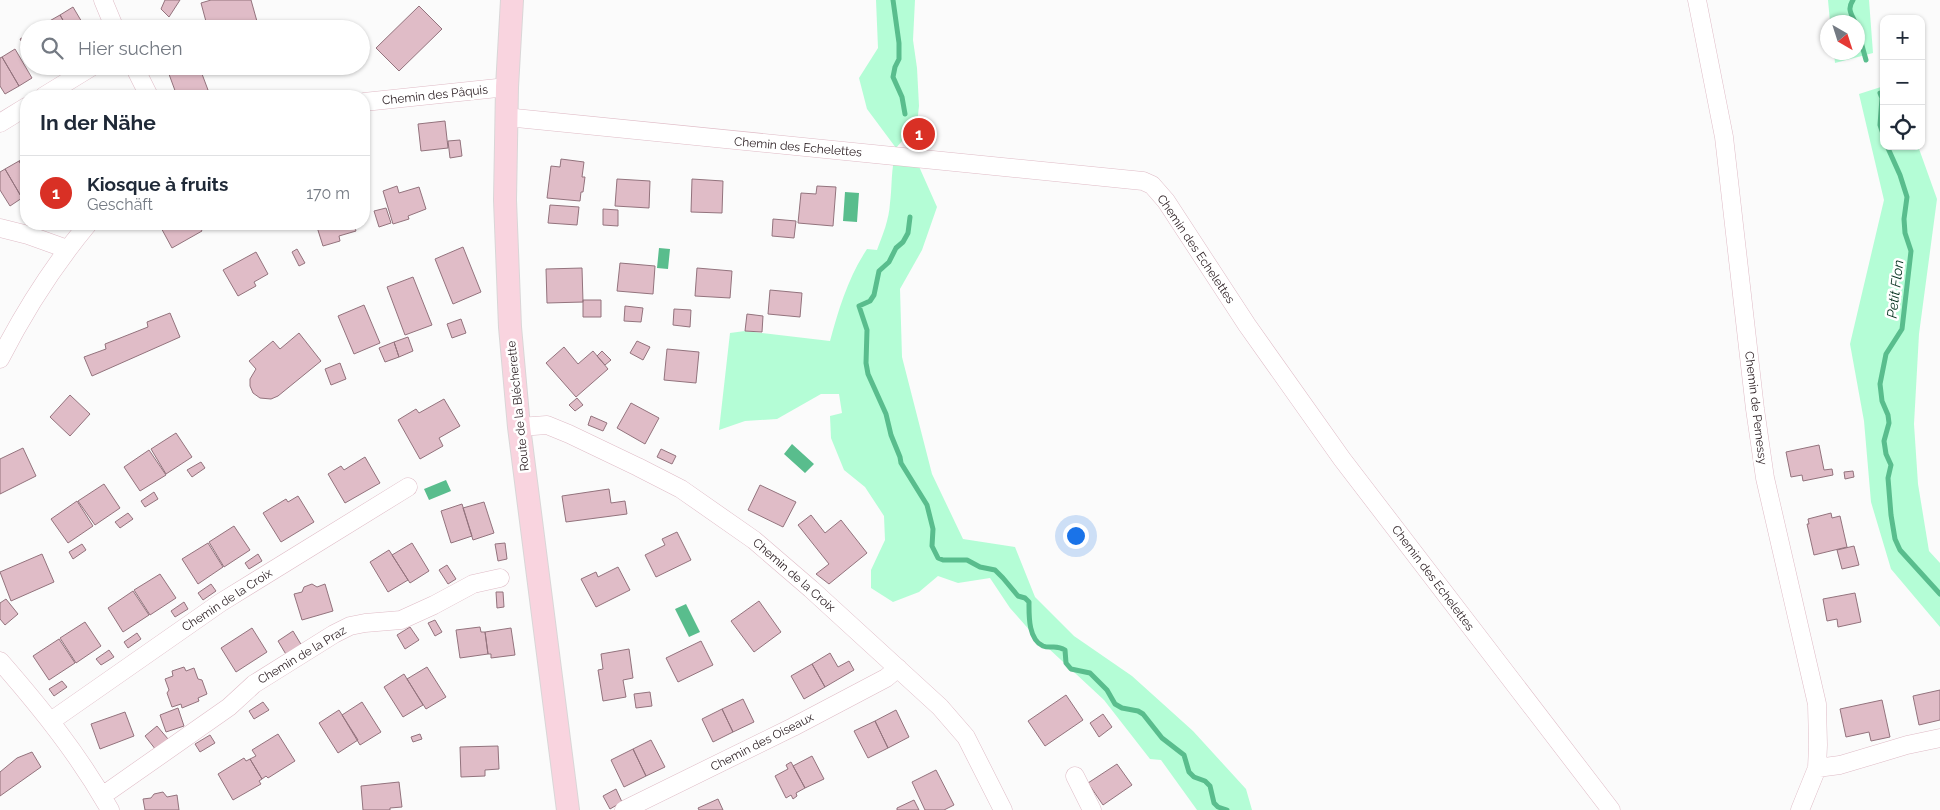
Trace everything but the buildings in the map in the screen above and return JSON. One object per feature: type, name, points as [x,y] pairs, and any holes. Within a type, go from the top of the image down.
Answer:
[{"type":"main road","name":"Route de la Blécherette","points":[[512,0],[506,117],[505,200],[508,291],[519,427],[568,810]]},
{"type":"street","points":[[103,0],[111,20]]},
{"type":"street","name":"Chemin de Pernessy","points":[[1697,0],[1724,137],[1755,409],[1765,478],[1816,704],[1818,745],[1816,768],[1800,810]]},
{"type":"street","points":[[54,90],[78,75]]},
{"type":"street","points":[[138,75],[146,90]]},
{"type":"street","name":"Chemin des Pâquis","points":[[370,101],[507,87]]},
{"type":"street","points":[[0,123],[20,111]]},
{"type":"street","name":"Chemin des Echelettes","points":[[506,117],[1143,181],[1152,184],[1166,201],[1247,325],[1342,459],[1611,810]]},
{"type":"street","points":[[0,228],[28,234],[67,249]]},
{"type":"street","points":[[0,359],[38,289],[83,230]]},
{"type":"street","name":"Chemin de la Croix","points":[[519,427],[547,425],[681,489],[761,546],[940,707],[966,736],[1003,810]]},
{"type":"street","name":"Chemin de la Croix","points":[[51,721],[220,603],[408,487]]},
{"type":"street","name":"Chemin de la Praz","points":[[106,803],[229,707],[254,684],[334,634],[350,626],[401,620],[434,606],[473,584],[500,578]]},
{"type":"street","points":[[0,661],[51,721],[77,756],[106,803]]},
{"type":"street","name":"Chemin des Oiseaux","points":[[624,810],[886,678],[898,668]]},
{"type":"street","points":[[1816,768],[1840,765],[1907,745],[1940,738]]},
{"type":"street","points":[[1075,776],[1092,810]]},
{"type":"shaded area","points":[[876,0],[915,0],[913,40],[919,106],[917,124],[896,148],[867,109],[859,78],[878,48]]},
{"type":"shaded area","points":[[1828,0],[1869,0],[1873,53],[1865,55],[1865,15],[1829,15]]},
{"type":"shaded area","points":[[1835,60],[1846,60],[1835,63]]},
{"type":"shaded area","points":[[1880,87],[1880,150],[1919,150],[1937,199],[1919,334],[1914,424],[1918,484],[1929,551],[1940,563],[1940,627],[1891,569],[1871,502],[1864,421],[1850,344],[1884,200],[1859,94]]},
{"type":"shaded area","points":[[894,160],[917,162],[937,207],[922,250],[900,289],[902,357],[932,474],[963,539],[1015,547],[1035,597],[1074,636],[1132,676],[1193,731],[1246,789],[1252,810],[1197,810],[1161,760],[1150,759],[1104,700],[1032,633],[1010,608],[990,578],[958,583],[938,576],[919,592],[893,602],[871,588],[871,570],[885,540],[884,516],[865,487],[844,470],[831,438],[830,416],[842,413],[839,394],[821,394],[777,419],[745,421],[719,430],[730,333],[745,331],[830,341],[854,271],[867,249],[877,250],[887,221]]},
{"type":"shaded area","points":[[845,192],[859,193],[857,222],[843,221]]},
{"type":"shaded area","points":[[659,248],[670,249],[668,269],[657,268]]},
{"type":"shaded area","points":[[792,444],[814,464],[805,473],[784,454]]},
{"type":"shaded area","points":[[446,480],[451,491],[429,500],[424,489]]},
{"type":"shaded area","points":[[686,604],[700,632],[689,637],[675,609]]},
{"type":"waterway","points":[[893,0],[899,43],[899,59],[893,77],[902,97],[905,114]]},
{"type":"waterway","name":"Petit Flon","points":[[1852,15],[1850,9],[1853,0]]},
{"type":"waterway","name":"Petit Flon","points":[[1889,150],[1907,197],[1904,219],[1905,233],[1911,251],[1902,329],[1886,354],[1880,384],[1882,401],[1889,423],[1884,441],[1886,454],[1891,465],[1888,478],[1891,515],[1895,539],[1900,550],[1940,594]]},
{"type":"waterway","points":[[910,217],[908,233],[903,242],[896,248],[889,262],[879,271],[874,295],[870,301],[859,306],[867,330],[866,363],[868,374],[886,414],[901,463],[927,505],[933,529],[932,546],[938,558],[943,560],[967,560],[980,567],[995,570],[1018,596],[1025,598],[1029,602],[1030,626],[1038,643],[1046,647],[1059,647],[1065,650],[1066,663],[1071,669],[1090,673],[1107,690],[1115,704],[1143,714],[1162,738],[1184,755],[1189,772],[1210,786],[1214,803],[1218,807],[1227,810]]},
{"type":"place","name":"Kiosque à fruits","points":[[919,134]]}]
